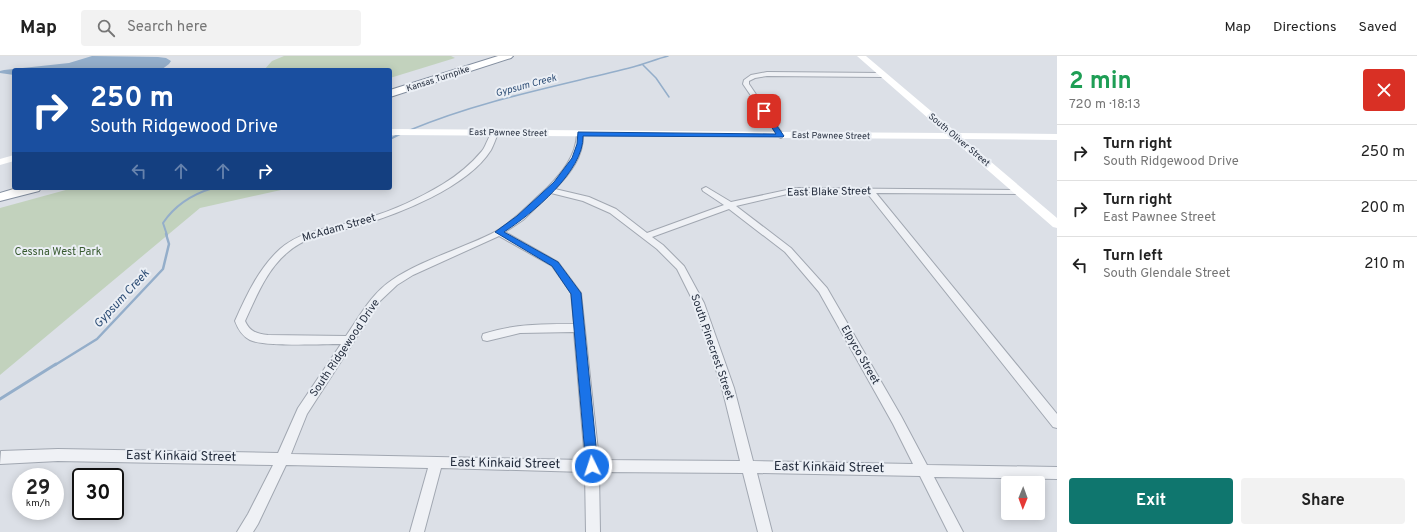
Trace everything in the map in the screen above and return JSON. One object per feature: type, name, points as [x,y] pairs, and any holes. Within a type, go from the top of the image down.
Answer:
[{"type":"highway","name":"Kansas Turnpike","points":[[392,88],[496,56]]},
{"type":"highway","name":"Kansas Turnpike","points":[[392,93],[508,56]]},
{"type":"highway","points":[[0,191],[12,188]]},
{"type":"highway","points":[[0,197],[26,190]]},
{"type":"main road","name":"South Oliver Street","points":[[861,56],[1057,224]]},
{"type":"main road","name":"East Pawnee Street","points":[[392,132],[1057,138]]},
{"type":"main road","points":[[0,162],[12,159]]},
{"type":"street","points":[[781,136],[746,84],[746,81],[754,76],[768,74],[882,75]]},
{"type":"street","name":"McAdam Street","points":[[348,340],[268,339],[253,337],[244,330],[240,321],[273,260],[293,243],[307,236],[386,215],[424,198],[449,183],[482,156],[492,142],[495,133]]},
{"type":"street","name":"South Ridgewood Drive","points":[[244,532],[253,519],[282,459],[302,412],[376,299],[394,283],[410,273],[499,232],[520,218],[550,190],[575,159],[580,144],[580,134]]},
{"type":"street","name":"Elpyco Street","points":[[706,189],[745,216],[788,250],[823,290],[897,420],[956,532]]},
{"type":"street","name":"South Pinecrest Street","points":[[550,190],[586,199],[613,211],[660,247],[681,268],[699,303],[728,388],[765,532]]},
{"type":"street","name":"East Blake Street","points":[[646,236],[730,206],[771,194],[796,190],[1019,192]]},
{"type":"street","points":[[870,191],[1057,423]]},
{"type":"street","points":[[499,232],[555,264],[576,293],[592,466],[593,532]]},
{"type":"street","points":[[486,337],[499,332],[554,328],[579,328]]},
{"type":"street","name":"East Kinkaid Street","points":[[1,458],[58,455],[592,466],[749,466],[1057,473]]},
{"type":"street","points":[[417,532],[434,474],[435,462]]},
{"type":"green space","points":[[284,56],[451,56],[455,58],[392,77],[392,68],[266,68],[272,61]]},
{"type":"green space","name":"Cessna West Park","points":[[66,190],[281,190],[200,208],[0,375],[0,208]]},
{"type":"water","points":[[92,56],[158,57],[166,58],[171,61],[164,68],[23,68],[69,63]]},
{"type":"water","points":[[12,69],[12,75],[0,73],[0,71]]},
{"type":"waterway","name":"Gypsum Creek","points":[[410,130],[437,119],[492,102],[633,67],[668,56]]},
{"type":"waterway","points":[[643,65],[656,78],[669,97]]},
{"type":"waterway","name":"Gypsum Creek","points":[[392,138],[400,134]]},
{"type":"waterway","name":"Gypsum Creek","points":[[167,235],[163,223],[173,211],[185,201],[198,193],[207,190]]},
{"type":"waterway","name":"Gypsum Creek","points":[[55,365],[97,339],[163,269],[169,244],[166,234]]},
{"type":"waterway","name":"Gypsum Creek","points":[[0,399],[56,364]]},
{"type":"route","points":[[592,466],[576,293],[555,264],[499,232],[520,218],[556,183],[575,159],[580,144],[580,134],[781,136],[764,111]]}]
